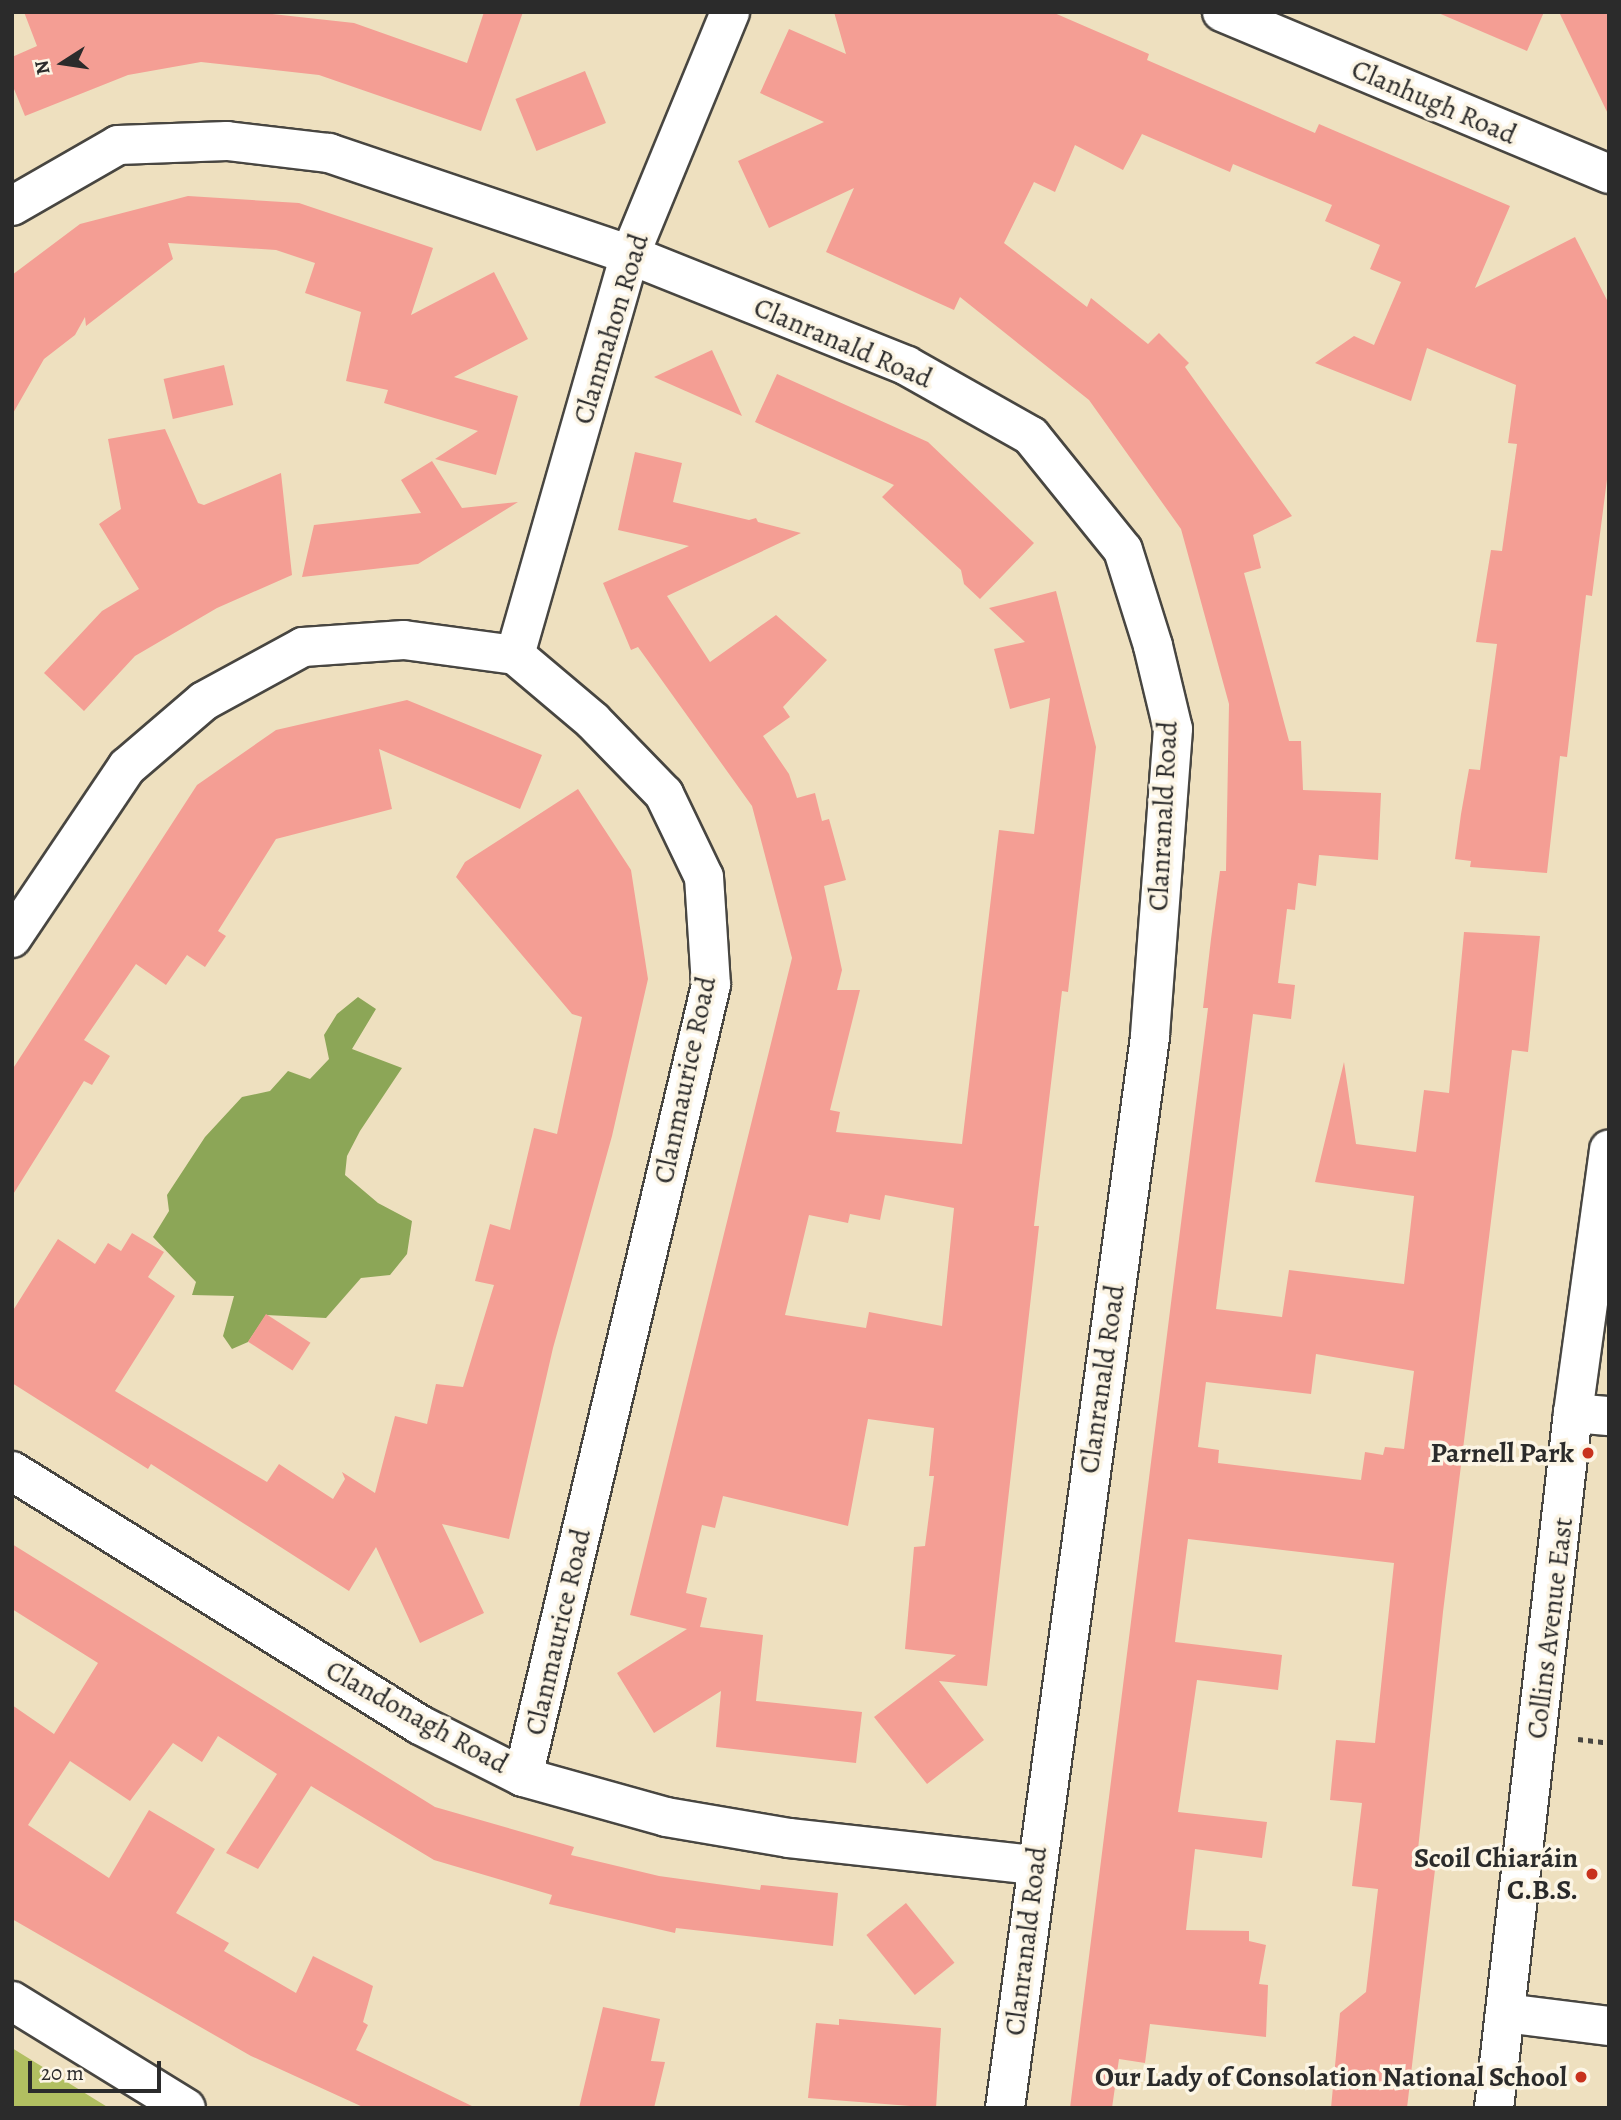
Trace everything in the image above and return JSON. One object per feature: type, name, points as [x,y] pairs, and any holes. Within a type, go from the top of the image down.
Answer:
[{"type":"street","name":"Clanmahon Road","points":[[515,655],[629,256],[730,12]]},
{"type":"street","name":"Clanhugh Road","points":[[1222,12],[1264,21],[1609,174]]},
{"type":"street","name":"Clanranald Road","points":[[12,206],[118,145],[227,141],[329,153],[629,256],[907,366],[1031,436],[1123,550],[1153,646],[1173,730],[1150,1037],[1035,1866],[1005,2108]]},
{"type":"street","points":[[12,938],[25,889],[127,767],[204,701],[303,647],[404,640],[515,655]]},
{"type":"street","name":"Clanmaurice Road","points":[[515,655],[593,721],[664,794],[704,877],[711,985],[523,1777]]},
{"type":"street","name":"Collins Avenue East","points":[[1494,2108],[1505,2013],[1591,1414],[1609,1149]]},
{"type":"street","name":"Clandonagh Road","points":[[12,1471],[420,1725],[523,1777],[666,1817],[775,1836],[1035,1866]]},
{"type":"street","points":[[12,2001],[186,2108]]},
{"type":"street","points":[[1505,2013],[1609,2026]]},
{"type":"path","points":[[1577,1739],[1609,1743]]},
{"type":"green space","points":[[358,997],[376,1009],[352,1049],[402,1068],[360,1131],[347,1156],[345,1175],[378,1203],[412,1221],[407,1254],[390,1275],[361,1278],[326,1318],[266,1315],[248,1342],[232,1349],[223,1336],[234,1296],[192,1295],[196,1282],[153,1237],[169,1211],[167,1195],[205,1137],[242,1097],[270,1091],[288,1071],[310,1079],[329,1059],[324,1035],[337,1014]]},
{"type":"green space","points":[[12,2048],[109,2108],[12,2108]]},
{"type":"building","points":[[24,12],[254,12],[354,23],[467,63],[484,12],[523,12],[481,131],[319,75],[201,62],[128,75],[25,116],[12,84],[12,57],[37,46]]},
{"type":"building","points":[[834,12],[1052,12],[1149,54],[1147,60],[1315,133],[1319,124],[1510,206],[1475,288],[1575,237],[1609,304],[1609,464],[1592,596],[1586,595],[1567,757],[1560,756],[1547,873],[1470,867],[1471,861],[1455,859],[1469,769],[1480,770],[1497,644],[1476,642],[1491,550],[1502,551],[1517,444],[1508,443],[1516,385],[1427,348],[1411,401],[1315,363],[1354,336],[1374,345],[1401,282],[1370,269],[1380,245],[1325,221],[1332,205],[1233,164],[1230,172],[1142,134],[1123,170],[1075,145],[1055,192],[1034,182],[1004,243],[1087,307],[1091,298],[1148,344],[1159,333],[1189,363],[1185,367],[1292,516],[1253,535],[1261,568],[1244,573],[1289,741],[1301,741],[1303,790],[1381,793],[1378,860],[1319,855],[1316,886],[1298,883],[1295,910],[1287,909],[1278,983],[1295,985],[1291,1019],[1253,1014],[1216,1309],[1282,1317],[1289,1270],[1404,1284],[1414,1196],[1315,1182],[1344,1062],[1356,1144],[1416,1152],[1424,1090],[1449,1093],[1464,932],[1540,936],[1528,1052],[1512,1050],[1443,1612],[1417,1859],[1436,1861],[1407,2108],[1331,2108],[1340,2013],[1366,1992],[1378,1889],[1352,1886],[1362,1803],[1330,1800],[1336,1740],[1375,1743],[1394,1563],[1188,1539],[1175,1642],[1282,1655],[1278,1690],[1197,1680],[1178,1812],[1267,1822],[1262,1858],[1195,1849],[1186,1930],[1249,1931],[1249,1941],[1266,1945],[1259,1984],[1268,1985],[1266,2037],[1150,2024],[1145,2063],[1119,2059],[1112,2108],[1070,2108],[1208,1008],[1203,1008],[1211,939],[1220,871],[1226,871],[1229,704],[1181,529],[1089,400],[960,297],[954,310],[826,252],[854,188],[769,228],[738,161],[824,122],[760,93],[789,29],[846,54]],"holes":[[[1316,1354],[1414,1371],[1404,1449],[1385,1447],[1383,1455],[1365,1452],[1361,1480],[1218,1463],[1219,1450],[1198,1447],[1206,1382],[1311,1394]]]},
{"type":"building","points":[[1436,12],[1544,12],[1527,51]]},
{"type":"building","points":[[1559,12],[1609,12],[1609,116]]},
{"type":"building","points":[[585,71],[606,123],[536,151],[515,99]]},
{"type":"building","points":[[188,196],[299,203],[433,248],[411,315],[494,272],[528,339],[454,377],[518,396],[496,475],[435,459],[478,431],[384,403],[388,390],[346,381],[361,312],[305,293],[315,263],[276,250],[168,243],[173,259],[86,326],[85,317],[75,335],[44,359],[12,415],[12,275],[80,224]]},
{"type":"building","points":[[712,350],[742,416],[654,377]]},
{"type":"building","points":[[224,365],[233,405],[173,419],[164,379]]},
{"type":"building","points":[[777,374],[928,442],[1034,543],[980,599],[964,584],[961,570],[882,497],[894,485],[755,422]]},
{"type":"building","points":[[165,429],[198,503],[204,505],[281,473],[292,575],[217,608],[135,656],[84,711],[44,673],[102,611],[139,589],[99,524],[121,509],[108,439]]},
{"type":"building","points":[[635,452],[682,463],[673,502],[749,520],[756,518],[758,522],[801,533],[667,596],[710,662],[776,615],[827,660],[783,707],[790,717],[763,736],[789,774],[797,798],[815,793],[822,821],[829,819],[846,880],[824,886],[842,970],[837,990],[860,990],[830,1110],[840,1112],[836,1132],[962,1144],[999,830],[1034,834],[1050,698],[1010,709],[994,649],[1025,642],[989,608],[1056,591],[1096,747],[1068,992],[1062,991],[1034,1226],[1039,1226],[987,1686],[939,1681],[984,1740],[927,1784],[874,1717],[956,1655],[905,1649],[914,1547],[925,1546],[934,1476],[929,1476],[934,1428],[868,1419],[848,1526],[723,1496],[715,1528],[702,1525],[686,1593],[707,1598],[700,1627],[763,1635],[756,1701],[862,1712],[856,1763],[716,1747],[721,1691],[654,1733],[617,1673],[687,1629],[630,1615],[792,958],[752,806],[638,647],[631,650],[603,583],[689,546],[618,530]],"holes":[[[885,1195],[954,1208],[942,1326],[869,1312],[866,1328],[785,1315],[809,1215],[848,1223],[850,1214],[880,1220]]]},
{"type":"building","points":[[432,461],[462,508],[518,502],[418,564],[302,577],[314,525],[421,513],[401,480]]},
{"type":"building","points":[[407,700],[542,755],[520,809],[379,749],[392,809],[276,839],[218,931],[226,936],[205,967],[187,955],[166,985],[136,964],[84,1040],[110,1056],[92,1085],[84,1081],[12,1196],[12,1070],[197,785],[276,730]]},
{"type":"building","points":[[578,789],[631,870],[648,979],[612,1136],[553,1348],[509,1539],[442,1524],[484,1613],[420,1643],[376,1547],[349,1591],[151,1464],[148,1469],[12,1383],[12,1312],[58,1239],[95,1264],[108,1243],[121,1251],[132,1233],[164,1252],[148,1277],[175,1296],[115,1391],[267,1482],[279,1464],[333,1499],[345,1479],[342,1472],[375,1493],[395,1416],[427,1424],[436,1384],[463,1387],[494,1285],[475,1281],[490,1224],[510,1230],[534,1128],[557,1134],[582,1017],[572,1014],[456,877],[465,862]]},
{"type":"building","points":[[266,1314],[310,1343],[292,1371],[248,1342]]},
{"type":"building","points":[[12,1544],[435,1807],[574,1847],[571,1855],[659,1876],[760,1890],[761,1885],[838,1893],[833,1946],[676,1928],[675,1933],[549,1904],[552,1895],[434,1860],[311,1786],[258,1869],[226,1853],[277,1774],[218,1736],[202,1762],[173,1743],[130,1801],[70,1761],[28,1825],[109,1878],[149,1810],[215,1849],[176,1913],[229,1943],[224,1951],[296,1993],[313,1956],[373,1986],[363,2022],[368,2025],[356,2050],[476,2108],[365,2108],[251,2056],[12,1919],[12,1705],[54,1734],[98,1663],[12,1609]]},
{"type":"building","points":[[906,1903],[954,1963],[915,1995],[866,1935]]},
{"type":"building","points":[[603,2007],[660,2019],[651,2061],[665,2062],[654,2108],[579,2108]]},
{"type":"building","points":[[839,2019],[941,2028],[936,2108],[808,2098],[816,2023],[839,2025]]},
{"type":"place","name":"Parnell Park","points":[[1588,1453]]},
{"type":"place","name":"Scoil Chiaráin C.B.S.","points":[[1592,1874]]},
{"type":"place","name":"Our Lady of Consolation National School","points":[[1581,2077]]}]
